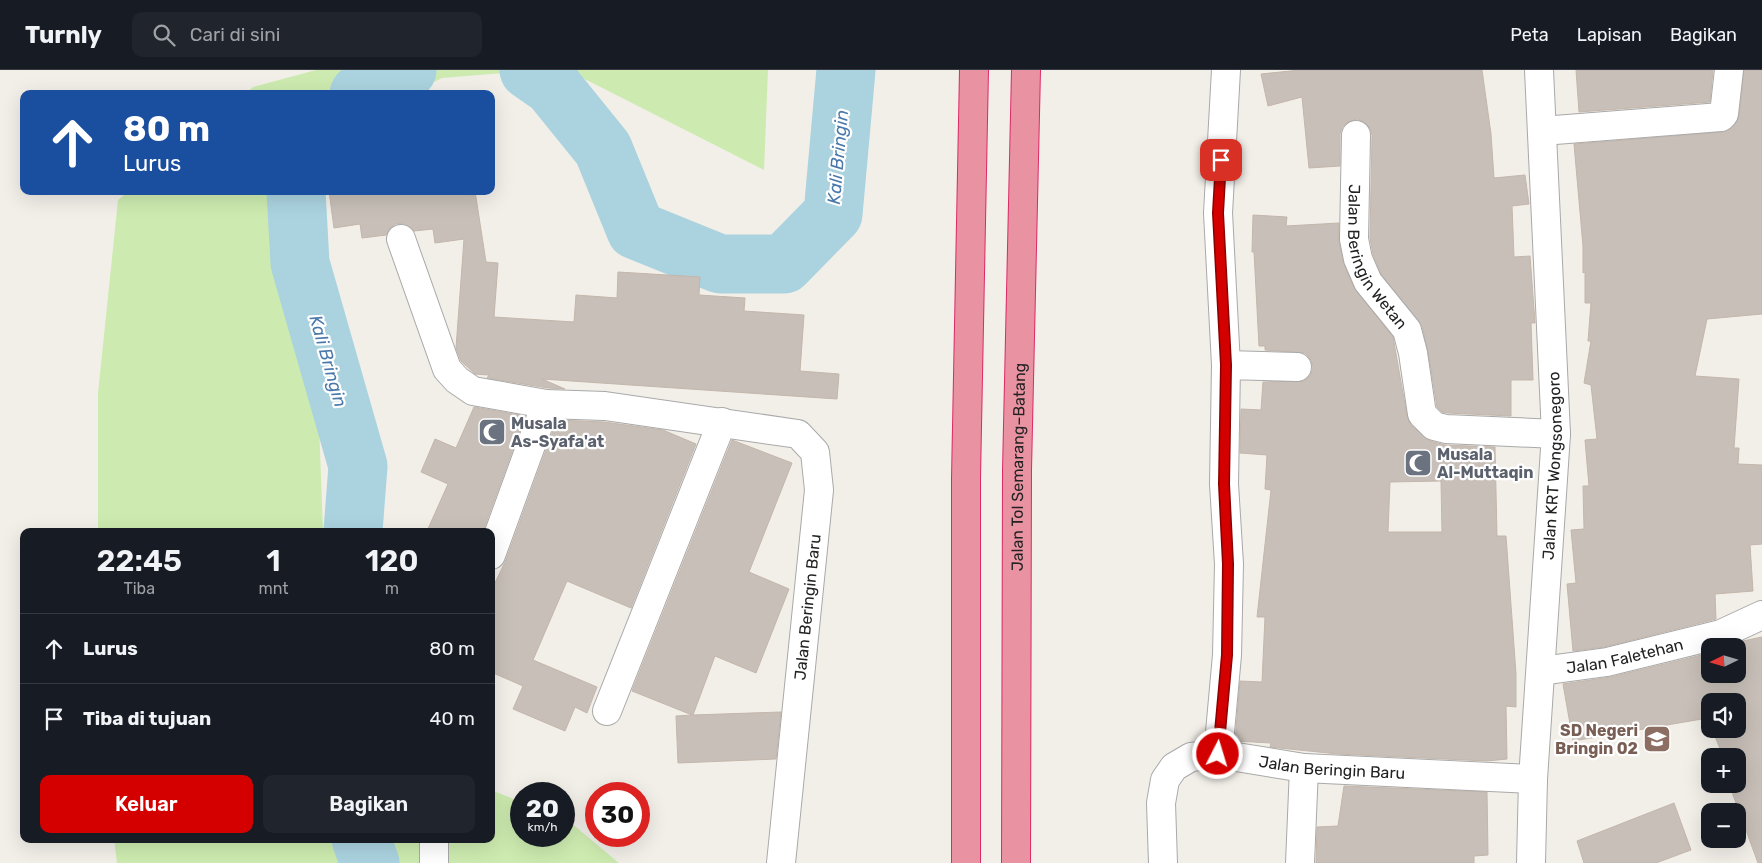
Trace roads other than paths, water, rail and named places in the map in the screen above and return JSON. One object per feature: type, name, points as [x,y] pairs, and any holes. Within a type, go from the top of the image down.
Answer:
[{"type":"highway","points":[[966,863],[966,478],[974,70]]},
{"type":"highway","name":"Jalan Tol Semarang–Batang","points":[[1016,863],[1018,460],[1026,70]]},
{"type":"street","points":[[1218,754],[1227,655],[1228,564],[1224,484],[1226,365],[1218,213],[1226,70]]},
{"type":"street","name":"Jalan KRT Wongsonegoro","points":[[1531,863],[1534,779],[1556,434],[1539,70]]},
{"type":"street","points":[[1542,131],[1721,117],[1724,114],[1729,70]]},
{"type":"street","name":"Jalan Beringin Wetan","points":[[1356,135],[1354,239],[1358,259],[1368,282],[1407,330],[1413,353],[1422,414],[1434,426],[1446,429],[1556,434]]},
{"type":"street","name":"Jalan Beringin Baru","points":[[401,239],[447,369],[473,391],[546,404],[605,406],[798,434],[815,452],[819,490],[781,863]]},
{"type":"street","points":[[1226,365],[1297,367]]},
{"type":"street","points":[[495,544],[546,404]]},
{"type":"street","points":[[607,711],[722,422]]},
{"type":"street","name":"Jalan Faletehan","points":[[1541,671],[1607,662],[1721,634],[1762,615]]},
{"type":"street","name":"Jalan Beringin Baru","points":[[1163,863],[1161,803],[1165,780],[1174,767],[1191,758],[1218,754],[1304,768],[1534,779]]},
{"type":"street","points":[[1300,863],[1304,768]]},
{"type":"street","points":[[434,843],[434,863]]},
{"type":"waterway","name":"Kali Bringin","points":[[367,90],[407,70]]},
{"type":"waterway","name":"Kali Bringin","points":[[529,70],[552,86],[603,149],[636,230],[720,264],[784,264],[833,214],[846,70]]},
{"type":"waterway","name":"Kali Bringin","points":[[296,195],[300,263],[358,466],[353,528]]},
{"type":"waterway","name":"Kali Bringin","points":[[362,843],[370,863]]},
{"type":"place","name":"Musala As-Syafa'at","points":[[492,432]]},
{"type":"place","name":"Musala Al-Muttaqin","points":[[1418,463]]},
{"type":"place","name":"SD Negeri Bringin 02","points":[[1657,739]]}]
